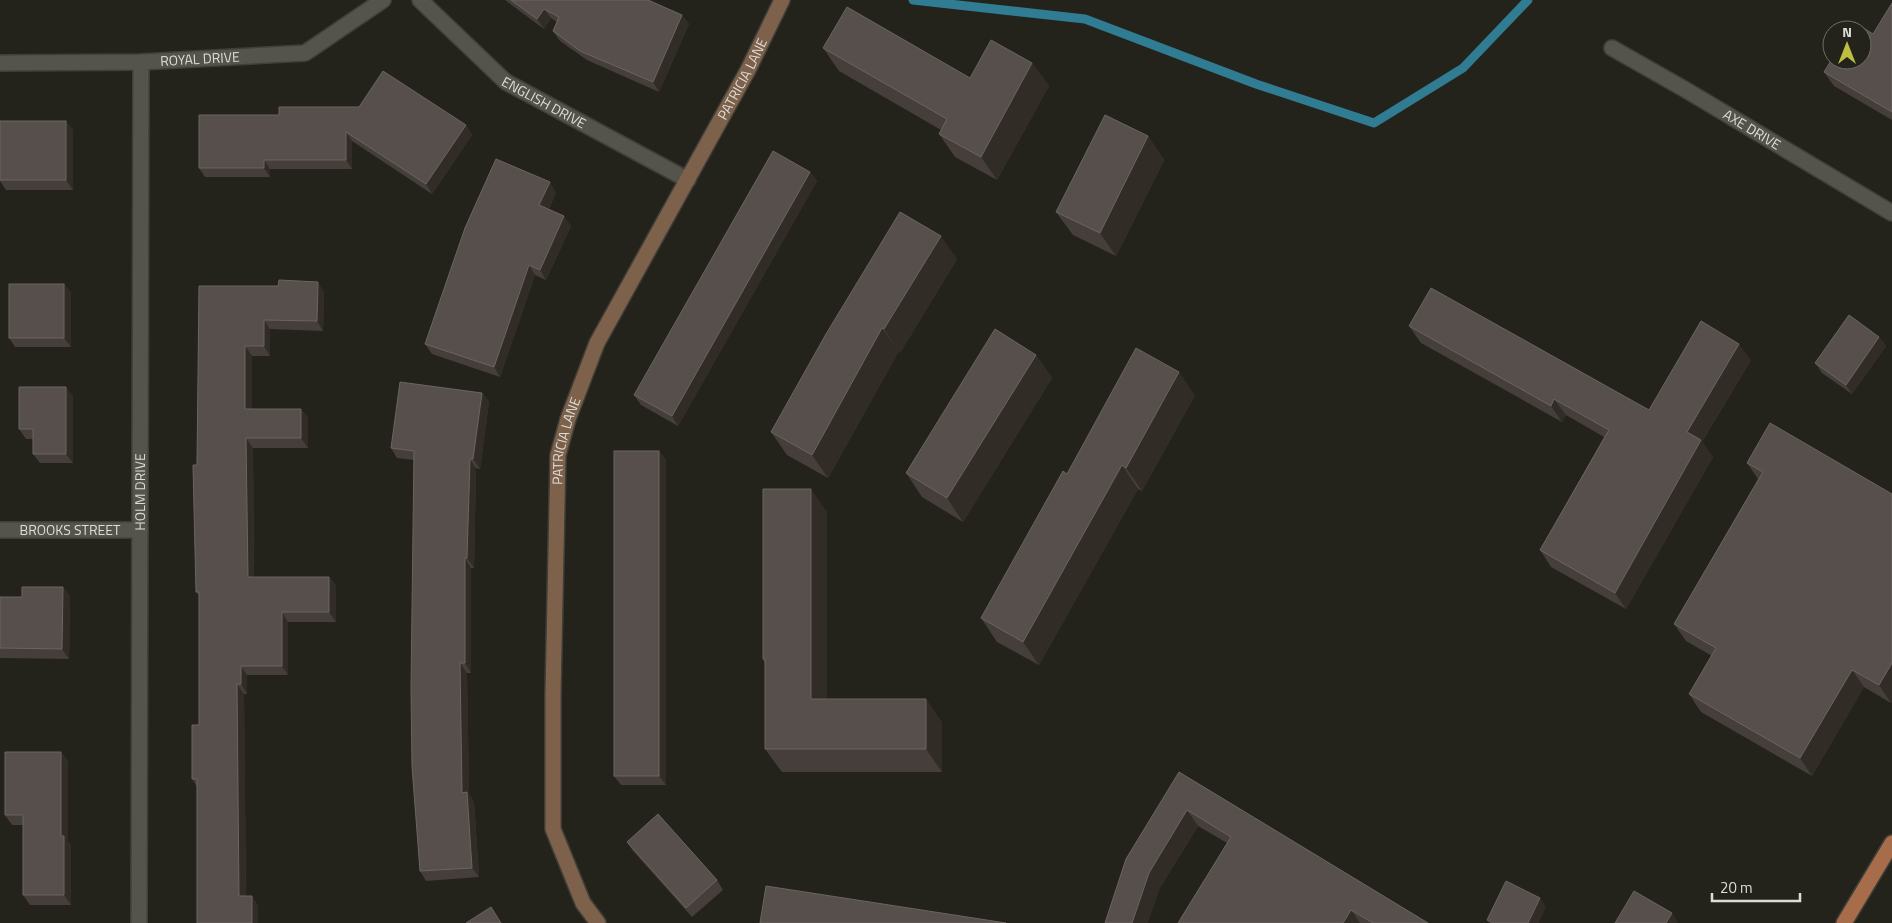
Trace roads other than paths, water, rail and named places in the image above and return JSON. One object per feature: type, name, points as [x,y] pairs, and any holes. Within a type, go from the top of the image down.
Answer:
[{"type":"main road","points":[[1844,923],[1892,843]]},
{"type":"street","name":"ROYAL DRIVE","points":[[0,62],[142,62],[305,53],[383,0]]},
{"type":"street","name":"ENGLISH DRIVE","points":[[420,0],[506,82],[688,180]]},
{"type":"street","name":"PATRICIA LANE","points":[[598,923],[583,903],[554,829],[553,694],[558,455],[568,419],[597,343],[748,70],[782,0]]},
{"type":"street","name":"AXE DRIVE","points":[[1612,48],[1892,213]]},
{"type":"street","name":"HOLM DRIVE","points":[[139,923],[142,62]]},
{"type":"street","name":"BROOKS STREET","points":[[0,530],[140,530]]},
{"type":"waterway","points":[[913,0],[1085,19],[1256,84],[1374,123],[1463,68],[1528,0]]}]
